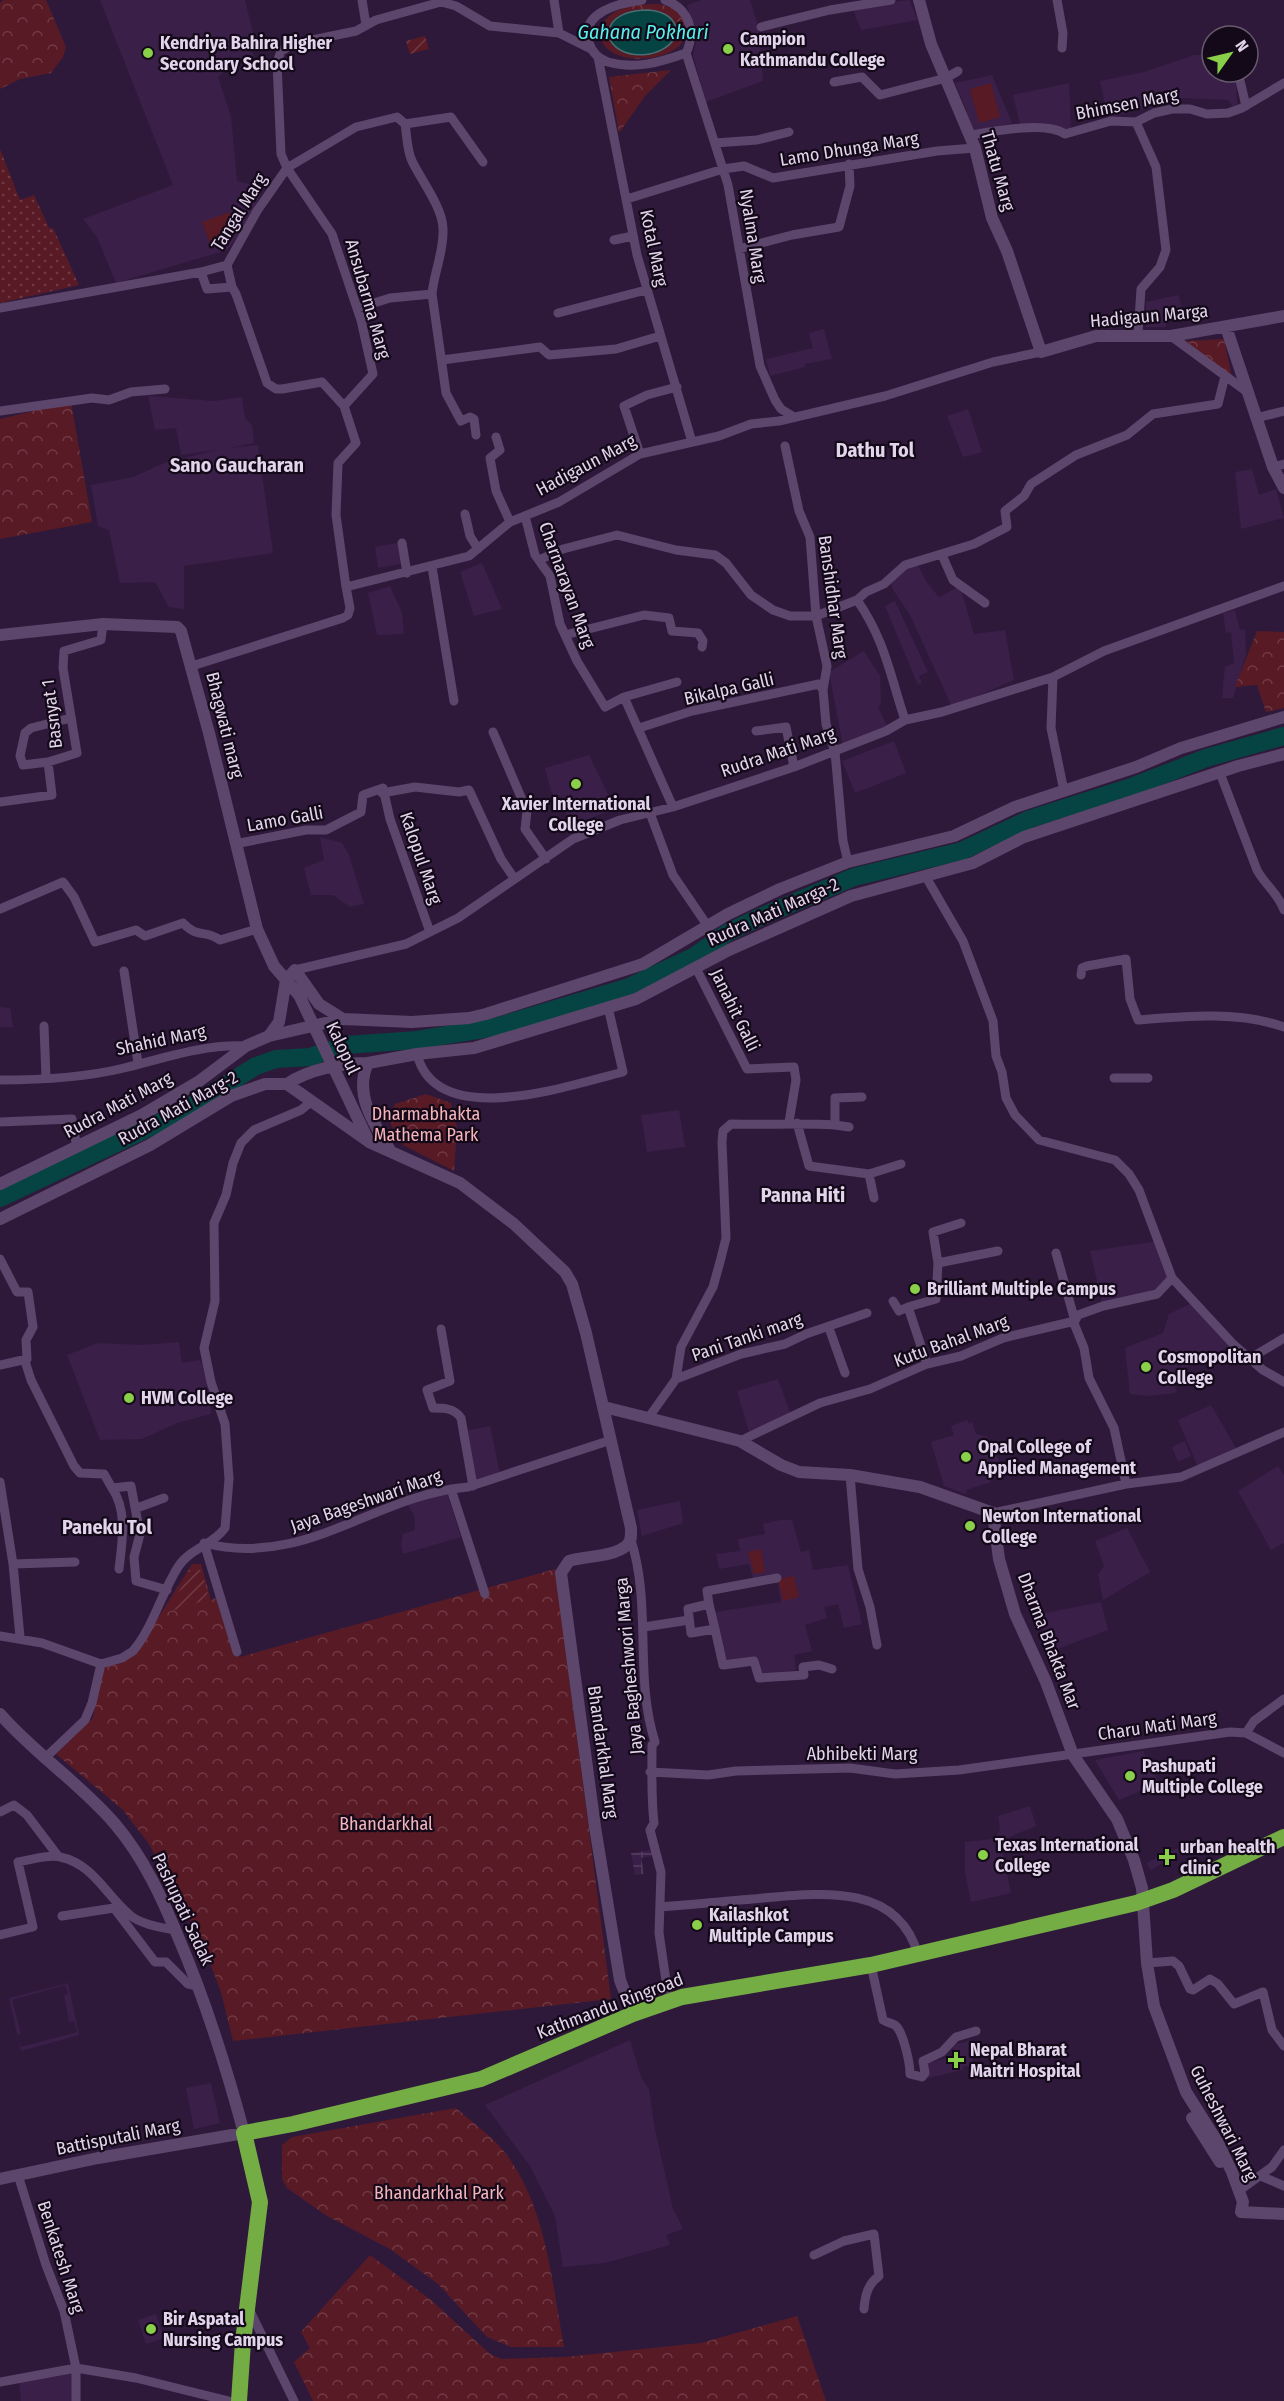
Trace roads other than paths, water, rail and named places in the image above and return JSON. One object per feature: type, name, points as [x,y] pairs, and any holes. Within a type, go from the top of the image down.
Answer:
[{"type":"highway","name":"Kathmandu Ringroad","points":[[244,2133],[293,2124],[482,2079],[633,2014],[701,1992],[871,1965],[1140,1902],[1173,1890],[1284,1837]]},
{"type":"highway","points":[[239,2401],[247,2304],[260,2202],[244,2133]]},
{"type":"main road","name":"Thatu Marg","points":[[919,0],[931,44],[971,135],[992,218],[1007,251],[1041,352]]},
{"type":"main road","points":[[1284,316],[1226,327],[1256,418],[1279,465],[1284,488]]},
{"type":"main road","name":"Hadigaun Marga","points":[[1041,352],[1096,336],[1138,334],[1171,336],[1226,327]]},
{"type":"main road","name":"Bhagwati marg","points":[[0,635],[104,624],[177,627],[181,631],[192,666],[257,929],[274,966],[299,995]]},
{"type":"main road","name":"Shahid Marg","points":[[246,1046],[268,1035],[343,1019],[412,1022],[469,1018],[486,1014],[643,964],[707,925],[780,889],[848,862],[954,836],[1015,807],[1136,767],[1181,748],[1284,717]]},
{"type":"main road","name":"Rudra Mati Marga-2","points":[[368,1063],[417,1054],[474,1048],[636,999],[739,945],[840,901],[973,863],[1024,837],[1284,754]]},
{"type":"main road","points":[[268,1035],[279,1022],[286,980],[295,970],[319,1004],[343,1019]]},
{"type":"main road","name":"Kalopul","points":[[299,995],[369,1142]]},
{"type":"main road","name":"Rudra Mati Marg","points":[[0,1184],[77,1148],[171,1098],[246,1046]]},
{"type":"main road","name":"Rudra Mati Marg-2","points":[[0,1219],[150,1145],[231,1096],[265,1084],[287,1084],[295,1078],[346,1063],[368,1063]]},
{"type":"main road","points":[[368,1063],[363,1083],[366,1107],[392,1153]]},
{"type":"main road","points":[[287,1084],[369,1142],[438,1170],[473,1191],[514,1224],[565,1272],[577,1300],[604,1407],[631,1528],[629,1543]]},
{"type":"main road","points":[[604,1407],[740,1441],[781,1466],[799,1472],[850,1475],[920,1487],[993,1514]]},
{"type":"main road","name":"Dharma Bhakta Mar","points":[[993,1514],[1006,1587],[1073,1755],[1117,1819],[1138,1875]]},
{"type":"main road","name":"Bhandarkhal Marg","points":[[629,1543],[617,1551],[569,1561],[561,1573],[597,1839],[620,1980],[633,2014]]},
{"type":"main road","name":"Pashupati Sadak","points":[[0,1714],[44,1759],[102,1809],[128,1839],[154,1883],[198,1986],[227,2070],[244,2133]]},
{"type":"main road","name":"Guheshwari Marg","points":[[1138,1875],[1154,2006],[1177,2071],[1197,2112],[1226,2158],[1240,2190],[1243,2202],[1241,2212]]},
{"type":"main road","points":[[1140,1902],[1139,1964],[1155,2032],[1180,2100],[1221,2164],[1241,2212],[1284,2214]]},
{"type":"main road","name":"Battisputali Marg","points":[[0,2179],[98,2158],[244,2133]]},
{"type":"street","points":[[362,0],[366,25]]},
{"type":"street","points":[[554,0],[559,33]]},
{"type":"street","points":[[591,49],[588,27],[596,16],[616,5],[642,0]]},
{"type":"street","points":[[440,1],[456,6],[490,26],[559,33],[591,49],[598,57],[614,63],[637,65],[657,63],[686,54],[691,44],[687,19],[678,5],[665,0]]},
{"type":"street","points":[[761,27],[830,10],[891,0]]},
{"type":"street","points":[[1057,0],[1063,33],[1062,48]]},
{"type":"street","name":"Tangal Marg","points":[[0,308],[201,272],[227,265],[257,211],[287,168],[281,154],[277,63],[281,51],[293,44],[356,31],[366,25],[440,1]]},
{"type":"street","name":"Nyalma Marg","points":[[686,54],[723,169],[760,366],[781,410],[794,417]]},
{"type":"street","name":"Kotal Marg","points":[[598,57],[633,236],[646,290],[692,442]]},
{"type":"street","points":[[834,82],[862,77],[880,95],[945,78],[958,71]]},
{"type":"street","name":"Bhimsen Marg","points":[[971,135],[996,130],[1036,128],[1057,128],[1065,134],[1111,121],[1136,122],[1154,112],[1172,109],[1190,109],[1207,114],[1228,113],[1246,106],[1284,83]]},
{"type":"street","points":[[1241,84],[1246,106]]},
{"type":"street","points":[[287,168],[356,127],[397,117],[405,124],[411,160],[425,182],[442,222],[441,257],[435,269],[432,294],[446,393],[461,421],[470,417],[474,419],[476,435]]},
{"type":"street","points":[[405,124],[452,117],[483,162]]},
{"type":"street","points":[[1136,122],[1156,167],[1166,250],[1160,267],[1141,289],[1138,334]]},
{"type":"street","points":[[715,143],[757,141],[789,132]]},
{"type":"street","name":"Lamo Dhunga Marg","points":[[627,199],[723,169],[744,166],[773,178],[849,164],[975,148]]},
{"type":"street","points":[[739,249],[792,235],[839,227],[850,186],[849,164]]},
{"type":"street","name":"Ansubarma Marg","points":[[287,168],[332,234],[358,308],[373,374],[344,406]]},
{"type":"street","points":[[614,240],[633,236]]},
{"type":"street","points":[[192,666],[342,618],[348,615],[350,608],[336,515],[338,463],[356,443],[344,406],[322,382],[282,389],[267,383],[243,309],[232,287],[227,265]]},
{"type":"street","points":[[201,272],[207,289],[232,287]]},
{"type":"street","points":[[558,313],[646,290]]},
{"type":"street","points":[[358,308],[390,298],[432,294]]},
{"type":"street","points":[[442,360],[540,347],[549,355],[616,349],[660,336]]},
{"type":"street","points":[[1171,336],[1246,391]]},
{"type":"street","name":"Hadigaun Marg","points":[[346,587],[469,556],[510,522],[559,502],[640,454],[692,442],[751,424],[794,417],[885,396],[993,362],[1041,352]]},
{"type":"street","points":[[539,560],[563,549],[617,535],[676,550],[715,555],[726,563],[752,595],[773,610],[790,616],[816,616],[857,600],[866,592],[884,584],[905,565],[974,544],[1007,527],[1005,511],[1023,496],[1031,484],[1076,455],[1126,435],[1153,414],[1218,404],[1226,376]]},
{"type":"street","points":[[640,454],[624,406],[636,399],[677,387]]},
{"type":"street","points":[[0,411],[92,398],[110,400],[131,392],[165,389]]},
{"type":"street","points":[[1256,418],[1284,411]]},
{"type":"street","points":[[496,437],[500,450],[490,458],[496,491],[510,522]]},
{"type":"street","name":"Banshidhar Marg","points":[[785,446],[799,511],[810,537],[816,616],[827,666],[823,690],[826,724],[835,752],[843,841],[848,862]]},
{"type":"street","points":[[465,514],[470,536],[478,549]]},
{"type":"street","name":"Charnarayan Marg","points":[[525,516],[539,560],[550,576],[560,624],[605,707],[624,697],[677,682]]},
{"type":"street","points":[[402,543],[407,573]]},
{"type":"street","points":[[942,555],[953,580],[985,603]]},
{"type":"street","points":[[432,567],[454,701]]},
{"type":"street","name":"Rudra Mati Marg","points":[[295,970],[406,944],[458,918],[573,839],[620,820],[673,807],[794,767],[835,752],[905,720],[942,712],[1053,677],[1104,651],[1284,586]]},
{"type":"street","points":[[857,600],[883,643],[905,720]]},
{"type":"street","points":[[565,635],[644,615],[669,618],[672,631],[698,633],[703,640],[702,647]]},
{"type":"street","name":"Basnyat 1","points":[[0,802],[52,795],[48,762],[77,753],[63,668],[64,651],[101,640],[104,624]]},
{"type":"street","points":[[1053,677],[1051,728],[1064,791]]},
{"type":"street","name":"Bikalpa Galli","points":[[639,728],[692,711],[819,684],[823,690]]},
{"type":"street","points":[[624,697],[673,807]]},
{"type":"street","points":[[48,762],[23,765],[20,756],[25,733],[32,728],[71,718]]},
{"type":"street","points":[[756,731],[786,727],[794,767]]},
{"type":"street","points":[[493,732],[526,811],[525,829],[546,859]]},
{"type":"street","points":[[1220,773],[1257,870],[1263,882],[1274,890],[1284,910]]},
{"type":"street","name":"Lamo Galli","points":[[237,850],[240,843],[306,830],[326,830],[361,812],[363,795],[383,788],[382,793],[415,787],[459,792],[469,790],[501,859],[514,878]]},
{"type":"street","name":"Kalopul Marg","points":[[382,793],[430,932]]},
{"type":"street","points":[[650,813],[673,874],[707,925]]},
{"type":"street","points":[[926,877],[967,951],[993,1021],[996,1056],[1002,1071],[1006,1098],[1015,1115],[1039,1140],[1115,1160],[1129,1174],[1139,1190],[1172,1278],[1249,1359],[1284,1383]]},
{"type":"street","points":[[0,909],[63,882],[95,942],[136,930],[145,936],[183,923],[194,934],[214,936],[220,940],[257,929]]},
{"type":"street","points":[[1081,975],[1082,968],[1087,966],[1126,959],[1130,999],[1138,1020],[1189,1016],[1255,1018],[1284,1027]]},
{"type":"street","name":"Janahit Galli","points":[[696,968],[747,1069],[794,1067],[796,1080],[793,1123]]},
{"type":"street","points":[[124,971],[138,1063]]},
{"type":"street","points":[[417,1054],[427,1077],[446,1092],[491,1100],[623,1072],[608,1007]]},
{"type":"street","points":[[44,1026],[46,1077]]},
{"type":"street","name":"Shahid Marg","points":[[0,1080],[123,1068],[224,1045],[246,1046]]},
{"type":"street","points":[[1114,1078],[1148,1078]]},
{"type":"street","points":[[835,1125],[835,1098],[862,1096]]},
{"type":"street","points":[[0,1636],[20,1637],[101,1664],[122,1658],[133,1651],[178,1567],[188,1554],[220,1535],[225,1528],[230,1479],[225,1424],[211,1382],[204,1348],[215,1301],[215,1216],[226,1195],[233,1163],[241,1143],[254,1130],[301,1110],[312,1101]]},
{"type":"street","points":[[0,1122],[72,1119],[77,1148]]},
{"type":"street","points":[[793,1123],[809,1166],[869,1174],[902,1164]]},
{"type":"street","points":[[649,1417],[676,1379],[681,1347],[712,1287],[726,1238],[723,1131],[731,1124],[793,1123],[849,1126]]},
{"type":"street","points":[[869,1174],[874,1198]]},
{"type":"street","points":[[893,1301],[899,1311],[936,1299],[938,1263],[933,1232],[961,1223]]},
{"type":"street","points":[[938,1263],[998,1251]]},
{"type":"street","points":[[1056,1253],[1074,1321],[1084,1348],[1089,1378],[1114,1428],[1126,1484]]},
{"type":"street","points":[[0,1260],[17,1292],[28,1292],[33,1327],[26,1340],[28,1357],[25,1361],[31,1380],[74,1466],[80,1473],[104,1474],[117,1496],[123,1527],[120,1569]]},
{"type":"street","name":"Kutu Bahal Marg","points":[[740,1441],[820,1403],[870,1389],[927,1364],[961,1356],[1004,1338],[1074,1321],[1078,1315],[1103,1306],[1157,1294],[1172,1278]]},
{"type":"street","points":[[908,1307],[927,1364]]},
{"type":"street","name":"Pani Tanki marg","points":[[676,1379],[741,1354],[785,1344],[806,1334],[829,1328],[867,1313]]},
{"type":"street","name":"Pani Tanki marg","points":[[829,1328],[844,1373]]},
{"type":"street","points":[[441,1329],[450,1381],[427,1390],[433,1408],[446,1408],[457,1413],[461,1418],[472,1486]]},
{"type":"street","points":[[1249,1359],[1284,1338]]},
{"type":"street","points":[[0,1365],[25,1361]]},
{"type":"street","points":[[993,1514],[1126,1484],[1181,1477],[1284,1432]]},
{"type":"street","name":"Jaya Bageshwari Marg","points":[[204,1543],[251,1548],[288,1546],[403,1502],[451,1489],[472,1486],[611,1440]]},
{"type":"street","points":[[850,1475],[858,1569],[870,1607],[877,1645]]},
{"type":"street","points":[[0,1482],[13,1564],[20,1637]]},
{"type":"street","points":[[112,1488],[132,1485],[140,1534],[140,1546],[134,1557],[136,1581],[167,1590]]},
{"type":"street","points":[[451,1489],[484,1594]]},
{"type":"street","points":[[137,1508],[164,1498]]},
{"type":"street","points":[[204,1543],[237,1652]]},
{"type":"street","name":"Jaya Bagheshwori Marga","points":[[629,1543],[636,1563],[644,1627],[646,1714],[655,1742],[652,1745],[654,1764],[650,1772],[654,1822],[650,1830],[661,1872],[659,1933],[669,2001]]},
{"type":"street","points":[[13,1564],[75,1562]]},
{"type":"street","points":[[777,1578],[707,1592],[723,1665],[754,1661],[759,1678],[804,1675],[803,1667],[819,1665],[832,1669]]},
{"type":"street","points":[[709,1604],[688,1609],[691,1633],[715,1629]]},
{"type":"street","points":[[644,1627],[689,1620]]},
{"type":"street","points":[[44,1759],[85,1720],[92,1703],[101,1664]]},
{"type":"street","points":[[1284,1699],[1254,1721],[1246,1733],[1284,1753]]},
{"type":"street","name":"Charu Mati Marg","points":[[1073,1755],[1230,1732],[1246,1733]]},
{"type":"street","name":"Abhibekti Marg","points":[[650,1772],[708,1775],[736,1771],[850,1768],[895,1774],[1073,1755]]},
{"type":"street","points":[[0,1812],[14,1805],[27,1815],[58,1856]]},
{"type":"street","points":[[0,1935],[33,1927],[18,1862],[58,1856],[79,1863],[96,1876],[109,1894],[133,1917],[176,1930]]},
{"type":"street","points":[[660,1906],[815,1894],[847,1895],[886,1908],[908,1928],[918,1955]]},
{"type":"street","points":[[62,1916],[114,1908],[155,1962],[166,1962],[189,1984],[198,1986]]},
{"type":"street","points":[[1147,1963],[1173,1961],[1179,1966],[1190,1989],[1210,1979],[1218,1984],[1234,2004],[1263,1992],[1275,2038],[1284,2046]]},
{"type":"street","points":[[871,1965],[883,2020],[897,2026],[909,2057],[910,2074],[922,2077],[925,2073],[923,2061],[942,2052],[956,2037],[976,2031]]},
{"type":"street","points":[[1240,2190],[1261,2176],[1284,2150]]},
{"type":"street","name":"Benkatesh Marg","points":[[18,2175],[74,2348],[76,2401]]},
{"type":"street","points":[[1261,2176],[1284,2186]]},
{"type":"street","points":[[814,2255],[844,2241],[873,2234],[878,2253],[879,2276],[872,2281],[865,2296],[864,2309]]},
{"type":"street","points":[[247,2304],[294,2401]]},
{"type":"street","points":[[0,2382],[76,2368],[136,2378],[229,2401]]},
{"type":"water","name":"Gahana Pokhari","points":[[648,10],[662,13],[670,18],[677,32],[672,41],[654,53],[642,55],[631,54],[613,44],[608,34],[617,18],[635,11]]},
{"type":"waterway","points":[[0,1198],[182,1112],[256,1066],[276,1059],[310,1057],[346,1045],[417,1040],[495,1027],[629,987],[693,957],[727,933],[854,877],[962,851],[1030,819],[1134,786],[1206,758],[1284,736]]},
{"type":"place","name":"Campion Kathmandu College","points":[[728,49]]},
{"type":"place","name":"Kendriya Bahira Higher Secondary School","points":[[148,53]]},
{"type":"place","name":"Xavier International College","points":[[576,784]]},
{"type":"place","name":"Brilliant Multiple Campus","points":[[915,1289]]},
{"type":"place","name":"Cosmopolitan College","points":[[1146,1367]]},
{"type":"place","name":"HVM College","points":[[129,1398]]},
{"type":"place","name":"Opal College of Applied Management","points":[[966,1457]]},
{"type":"place","name":"Newton International College","points":[[970,1526]]},
{"type":"place","name":"Pashupati Multiple College","points":[[1130,1776]]},
{"type":"place","name":"Texas International College","points":[[983,1855]]},
{"type":"place","name":"urban health clinic","points":[[1167,1857]]},
{"type":"place","name":"Kailashkot Multiple Campus","points":[[697,1925]]},
{"type":"place","name":"Nepal Bharat Maitri Hospital","points":[[956,2060]]},
{"type":"place","name":"Bir Aspatal Nursing Campus","points":[[151,2329]]},
{"type":"district","name":"Dathu Tol","points":[[875,450]]},
{"type":"district","name":"Sano Gaucharan","points":[[237,465]]},
{"type":"district","name":"Panna Hiti","points":[[803,1195]]},
{"type":"district","name":"Paneku Tol","points":[[107,1527]]},
{"type":"park label","name":"Dharmabhakta Mathema Park","points":[[426,1124]]},
{"type":"park label","name":"Bhandarkhal","points":[[386,1824]]},
{"type":"park label","name":"Bhandarkhal Park","points":[[439,2193]]}]
